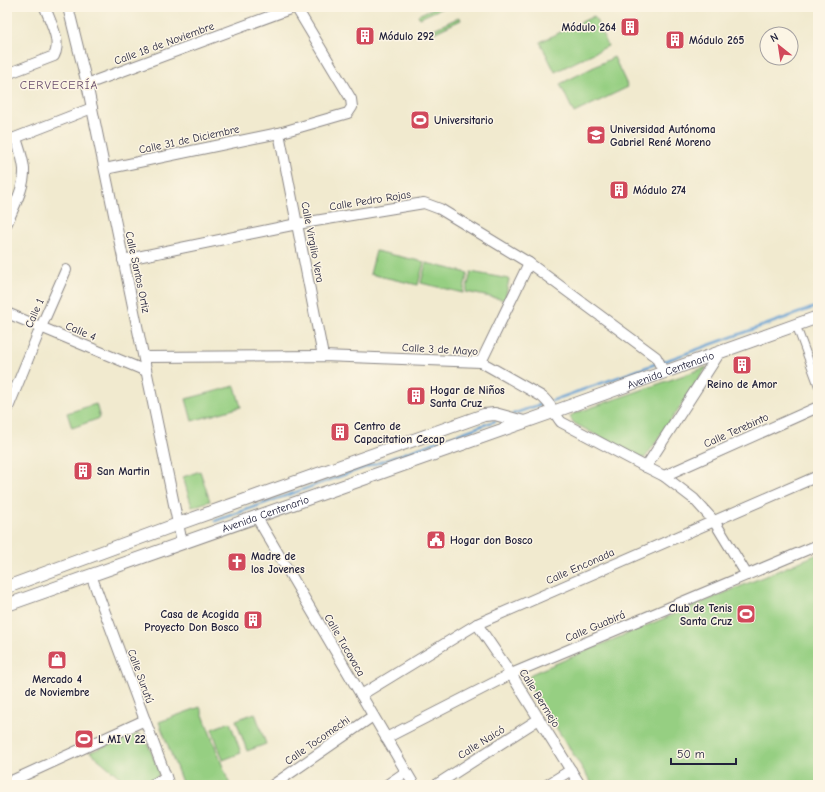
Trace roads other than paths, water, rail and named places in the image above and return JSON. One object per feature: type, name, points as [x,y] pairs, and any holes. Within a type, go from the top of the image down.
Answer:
[{"type":"street","points":[[7,74],[54,56],[58,50],[58,42],[45,7]]},
{"type":"street","name":"Calle Santos Ortiz","points":[[70,7],[182,543]]},
{"type":"street","name":"Calle 18 de Noviembre","points":[[87,84],[295,7]]},
{"type":"street","name":"Calle 31 de Diciembre","points":[[105,169],[279,134],[348,113],[352,107],[352,99],[295,7]]},
{"type":"street","points":[[7,223],[23,182],[24,170],[23,160],[12,140],[92,108]]},
{"type":"street","name":"Calle Virgilio Vera","points":[[279,134],[324,356]]},
{"type":"street","name":"Calle Pedro Rojas","points":[[123,260],[297,224],[424,203],[440,209],[529,264],[660,365]]},
{"type":"street","points":[[481,362],[529,264]]},
{"type":"street","name":"Calle 1","points":[[7,410],[66,270]]},
{"type":"street","name":"Calle 4","points":[[7,313],[146,371]]},
{"type":"street","name":"Avenida Centenario","points":[[7,605],[524,422],[550,406],[660,365],[720,352],[818,317]]},
{"type":"street","points":[[796,325],[818,385]]},
{"type":"street","points":[[646,467],[720,352]]},
{"type":"street","name":"Calle 3 de Mayo","points":[[144,357],[324,356],[481,362],[541,396],[561,422],[664,476],[694,499],[714,521],[747,575]]},
{"type":"street","name":"Calle Terebinto","points":[[664,476],[818,407]]},
{"type":"street","name":"Avenida Centenario","points":[[7,587],[178,524],[484,415],[495,414],[524,422]]},
{"type":"street","name":"Calle Enconada","points":[[361,694],[477,624],[818,476]]},
{"type":"street","name":"Calle Tucavaca","points":[[256,516],[414,785]]},
{"type":"street","name":"Calle Guabirá","points":[[386,738],[511,674],[818,545]]},
{"type":"street","name":"Calle Surutú","points":[[91,575],[167,781]]},
{"type":"street","name":"Calle Bermejo","points":[[477,624],[511,674],[580,785]]},
{"type":"street","name":"Calle Tocomechi","points":[[273,785],[374,716]]},
{"type":"street","name":"Calle Naicó","points":[[436,785],[539,719]]},
{"type":"street","points":[[7,784],[145,720]]},
{"type":"street","points":[[547,785],[571,770]]},
{"type":"street","points":[[388,785],[406,772]]},
{"type":"street","points":[[152,785],[167,781]]},
{"type":"waterway","points":[[662,362],[818,306]]},
{"type":"waterway","points":[[551,401],[658,363]]},
{"type":"waterway","points":[[513,414],[544,403]]},
{"type":"waterway","points":[[215,521],[495,421]]},
{"type":"place","name":"Módulo 264","points":[[630,27]]},
{"type":"place","name":"Módulo 292","points":[[365,36]]},
{"type":"place","name":"Módulo 265","points":[[675,40]]},
{"type":"place","name":"Universitario","points":[[420,120]]},
{"type":"place","name":"Universidad Autónoma Gabriel René Moreno","points":[[596,135]]},
{"type":"place","name":"Módulo 274","points":[[619,190]]},
{"type":"place","name":"Reino de Amor","points":[[742,365]]},
{"type":"place","name":"Hogar de Niños Santa Cruz","points":[[416,396]]},
{"type":"place","name":"Centro de Capacitation Cecap","points":[[340,432]]},
{"type":"place","name":"San Martin","points":[[83,471]]},
{"type":"place","name":"Hogar don Bosco","points":[[436,540]]},
{"type":"place","name":"Madre de los Jovenes","points":[[237,562]]},
{"type":"place","name":"Club de Tenis Santa Cruz","points":[[746,614]]},
{"type":"place","name":"Casa de Acogida Proyecto Don Bosco","points":[[253,620]]},
{"type":"place","name":"Mercado 4 de Noviembre","points":[[57,660]]},
{"type":"place","name":"L MI V 22","points":[[84,739]]},
{"type":"district","name":"CERVECERÍA","points":[[59,85]]}]
